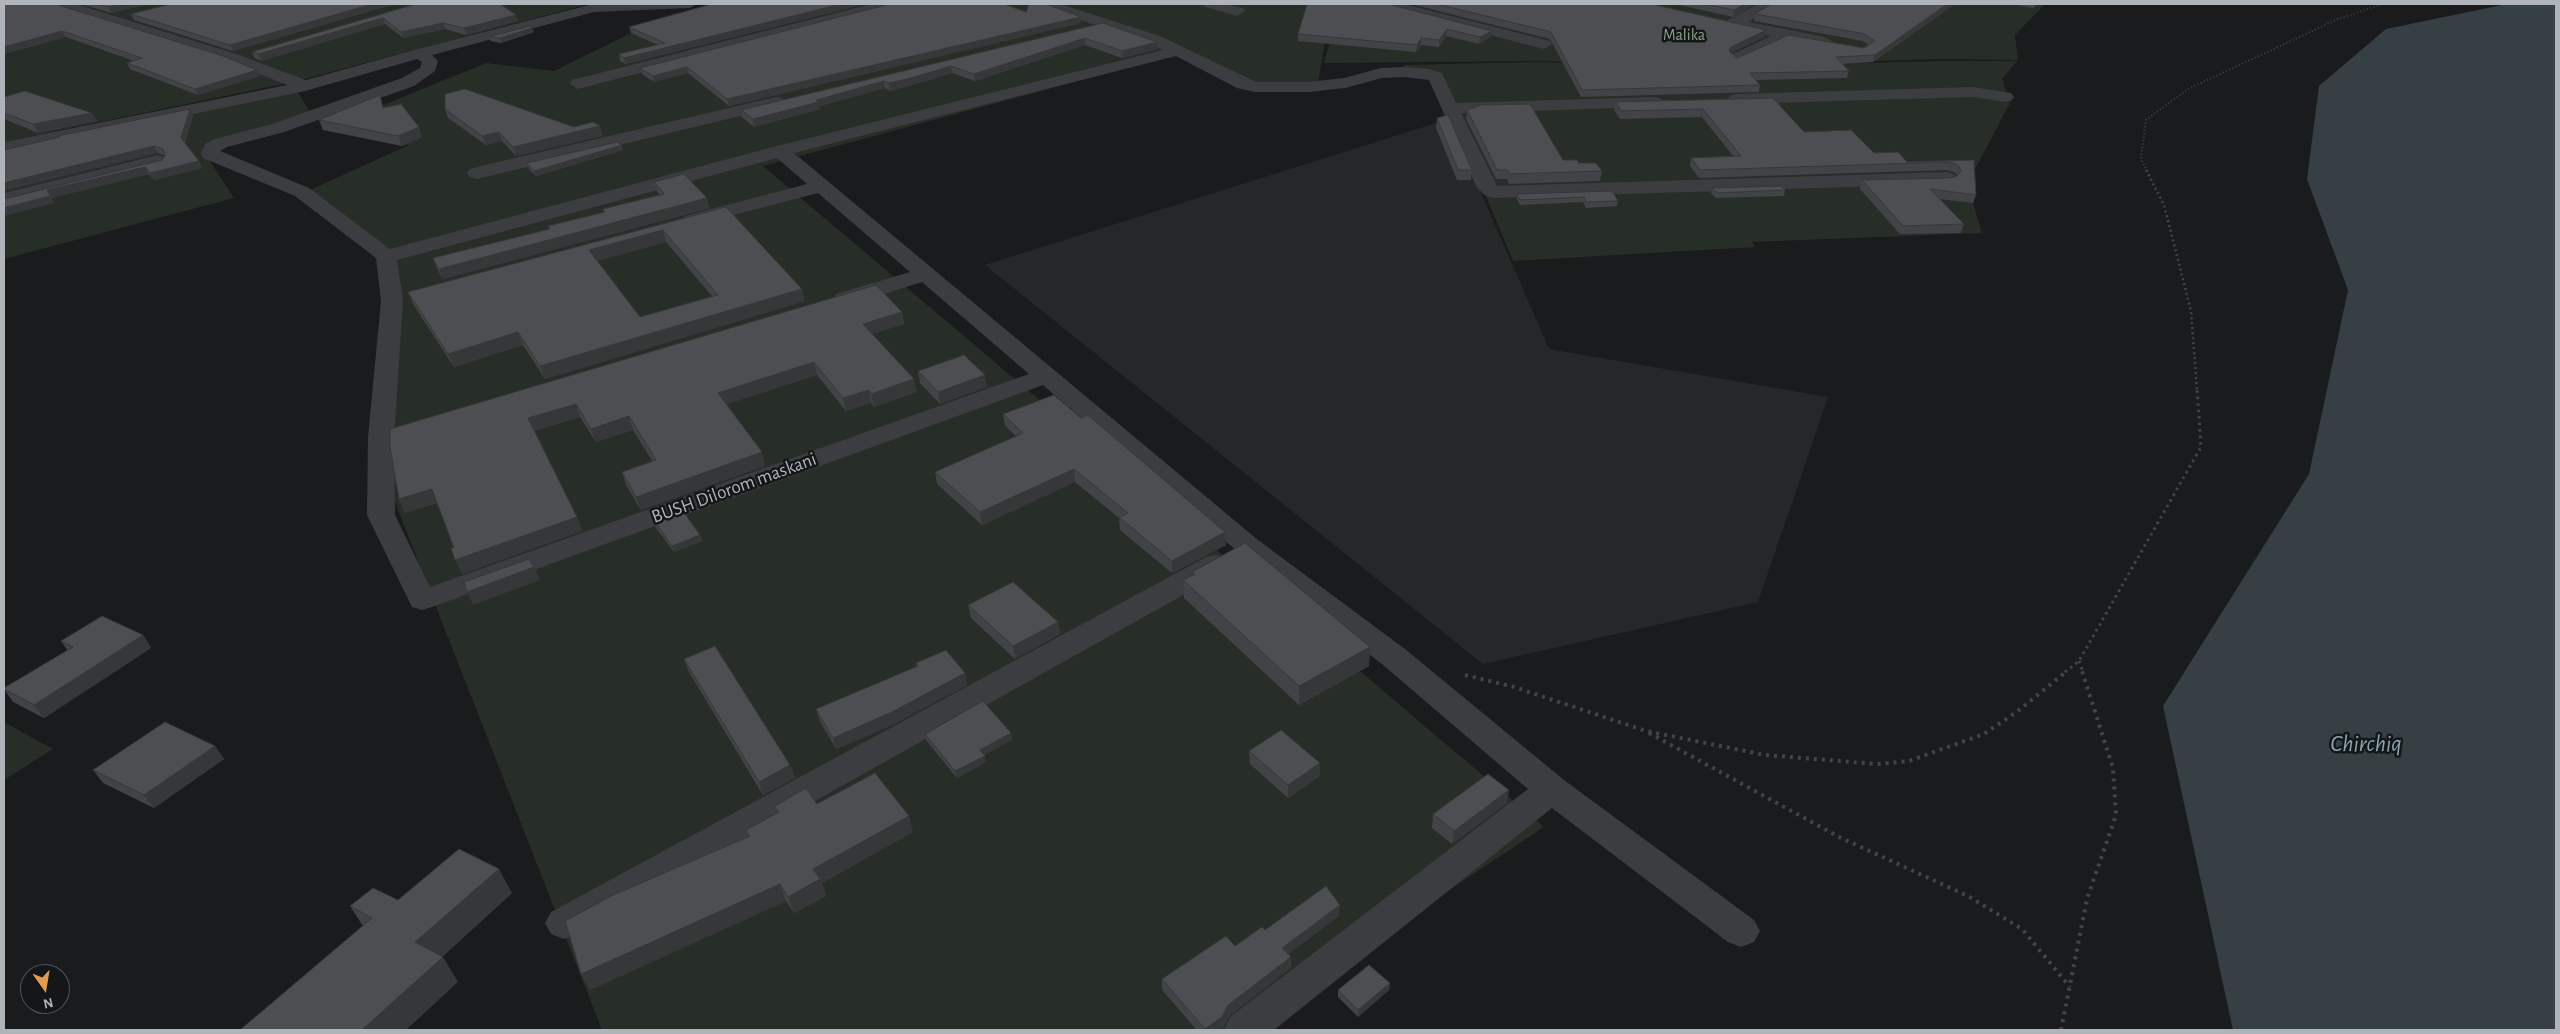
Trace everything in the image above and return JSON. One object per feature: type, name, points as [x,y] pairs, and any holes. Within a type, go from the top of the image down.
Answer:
[{"type":"street","points":[[61,4],[233,58],[305,86]]},
{"type":"street","points":[[4,148],[305,86],[420,53],[594,8],[690,4]]},
{"type":"street","points":[[578,84],[889,4]]},
{"type":"street","points":[[1046,4],[1163,42],[1243,84],[1256,87],[1294,88],[1336,84],[1381,73],[1429,74],[1436,77],[1487,188],[1493,192],[1947,178]]},
{"type":"street","points":[[1210,4],[1237,11]]},
{"type":"street","points":[[1387,4],[1544,44]]},
{"type":"street","points":[[1735,24],[1768,4]]},
{"type":"street","points":[[109,20],[136,13]]},
{"type":"street","points":[[1716,19],[1785,35],[1844,45]]},
{"type":"street","points":[[1077,30],[1106,23]]},
{"type":"street","points":[[1737,58],[1785,35]]},
{"type":"street","points":[[233,58],[260,50]]},
{"type":"street","points":[[420,53],[430,61],[427,70],[408,82],[278,128],[221,144],[212,148],[210,154],[302,192],[386,256],[780,151],[1177,51]]},
{"type":"street","points":[[1717,100],[1973,92],[2005,97]]},
{"type":"street","points":[[477,173],[796,97]]},
{"type":"street","points":[[1451,108],[1668,101]]},
{"type":"street","points":[[12,131],[38,140]]},
{"type":"street","points":[[780,151],[1248,546],[1394,657],[1552,789],[1741,931]]},
{"type":"street","points":[[4,199],[158,161]]},
{"type":"street","points":[[669,227],[821,186]]},
{"type":"street","name":"BUSH Dilorom maskani","points":[[386,256],[402,299],[391,434],[381,515],[422,600],[1046,376]]},
{"type":"street","points":[[821,306],[926,274]]},
{"type":"street","points":[[564,924],[1248,546]]},
{"type":"street","points":[[1244,1030],[1552,789]]},
{"type":"path","points":[[1458,673],[1514,686],[1646,731],[1766,755],[1877,764],[1909,761],[1984,734],[2018,711],[2079,661],[2201,447],[2191,311],[2164,204],[2141,159],[2146,120],[2188,89],[2338,19],[2383,4]]},
{"type":"path","points":[[2062,1030],[2087,899],[2116,815],[2113,768],[2079,661]]},
{"type":"path","points":[[1646,731],[1839,837],[1968,896],[2022,929],[2070,987]]},
{"type":"shaded area","points":[[1449,119],[1549,349],[1828,397],[1758,602],[1483,664],[985,265]]},
{"type":"green space","points":[[4,4],[589,4],[293,82],[4,142]]},
{"type":"green space","points":[[739,4],[1350,4],[1327,29],[1317,90],[1255,92],[1182,53],[763,166],[1544,827],[1239,1030],[602,1030],[373,446],[386,261],[301,194],[409,145],[322,130],[486,63],[554,71],[639,29]]},
{"type":"green space","name":"Malika","points":[[1356,4],[2045,4],[2015,35],[2018,60],[1938,59],[1679,67],[1539,61],[1324,63],[1333,31]]},
{"type":"green space","points":[[1941,61],[2017,61],[2002,79],[2010,103],[1973,173],[1973,203],[1982,233],[1752,242],[1755,247],[1513,261],[1435,74],[1404,72],[1404,65],[1538,62],[1677,68]]},
{"type":"green space","points":[[297,91],[315,120],[204,152],[234,198],[4,259],[4,152]]},
{"type":"green space","points":[[4,722],[53,749],[4,780]]},
{"type":"water","name":"Chirchiq","points":[[2507,4],[2556,4],[2556,1030],[2233,1030],[2163,706],[2309,474],[2348,290],[2307,179],[2319,86],[2386,29]]},
{"type":"building","points":[[4,4],[55,4],[223,56],[257,70],[195,89],[127,63],[142,58],[62,31],[4,47]]},
{"type":"building","points":[[98,4],[121,4],[108,7]]},
{"type":"building","points":[[171,4],[372,4],[230,45],[131,14]]},
{"type":"building","points":[[416,4],[500,4],[516,15],[464,28],[443,23],[401,32],[383,18],[258,54],[252,52]]},
{"type":"building","points":[[712,4],[841,4],[624,58],[619,54],[665,43],[629,27]]},
{"type":"building","points":[[890,4],[1004,4],[1026,12],[1029,4],[1046,4],[1081,17],[727,99],[687,67],[653,76],[640,68]]},
{"type":"building","points":[[1307,4],[1388,4],[1492,31],[1480,37],[1447,29],[1439,40],[1421,38],[1417,45],[1298,34]]},
{"type":"building","points":[[1437,4],[1651,4],[1766,30],[1731,47],[1729,51],[1737,58],[1789,35],[1864,48],[1875,41],[1865,34],[1755,14],[1771,4],[1947,4],[1875,55],[1836,57],[1849,71],[1750,73],[1760,85],[1582,90],[1551,32]]},
{"type":"building","points":[[1705,4],[1745,4],[1734,10]]},
{"type":"building","points":[[1103,23],[1157,42],[1122,51],[1085,38],[974,74],[951,66],[907,79],[889,83],[884,81],[816,100],[819,102],[753,119],[741,110]]},
{"type":"building","points":[[530,26],[532,28],[500,38],[489,37]]},
{"type":"building","points":[[465,89],[574,127],[593,122],[600,126],[513,147],[499,132],[482,136],[445,109],[445,94]]},
{"type":"building","points":[[25,91],[92,113],[33,124],[4,113],[4,97]]},
{"type":"building","points":[[380,95],[383,108],[401,104],[419,127],[398,136],[319,120]]},
{"type":"building","points":[[1773,98],[1804,132],[1851,130],[1874,153],[1898,152],[1907,162],[1974,160],[1976,195],[1930,189],[1964,224],[1903,226],[1862,180],[1950,178],[1957,176],[1961,171],[1958,165],[1949,162],[1700,170],[1691,158],[1741,156],[1703,109],[1621,111],[1616,102]]},
{"type":"building","points":[[1530,104],[1563,160],[1577,160],[1579,163],[1596,163],[1602,171],[1510,174],[1508,170],[1497,170],[1467,110],[1481,105]]},
{"type":"building","points":[[190,109],[181,138],[199,161],[150,173],[145,167],[47,190],[50,196],[4,208],[4,199],[162,160],[165,155],[163,149],[154,146],[4,183],[4,150],[60,137],[58,136]]},
{"type":"building","points":[[1448,115],[1472,170],[1458,170],[1437,118]]},
{"type":"building","points":[[617,142],[622,145],[534,171],[527,163]]},
{"type":"building","points":[[684,174],[707,198],[439,269],[433,258],[550,229],[548,226],[605,212],[603,209],[664,194],[654,182]]},
{"type":"building","points":[[1781,186],[1785,190],[1717,193],[1712,188]]},
{"type":"building","points":[[1612,191],[1618,201],[1587,202],[1584,197],[1520,200],[1517,194]]},
{"type":"building","points":[[726,207],[802,289],[540,366],[518,332],[448,354],[408,292]],"holes":[[[663,230],[718,295],[640,317],[589,250]]]},
{"type":"building","points":[[876,285],[902,312],[863,324],[914,379],[871,394],[869,390],[843,398],[814,362],[718,393],[762,452],[636,497],[622,472],[656,460],[629,416],[591,429],[576,404],[528,418],[577,517],[455,560],[451,548],[454,548],[432,489],[399,499],[390,447],[390,429]]},
{"type":"building","points":[[964,355],[985,375],[938,392],[918,371]]},
{"type":"building","points":[[1054,395],[1081,418],[1088,415],[1225,532],[1172,561],[1119,517],[1128,513],[1074,469],[980,512],[935,472],[1023,433],[1003,414]]},
{"type":"building","points":[[683,511],[700,535],[672,546],[654,521]]},
{"type":"building","points":[[1245,543],[1370,647],[1299,686],[1183,580],[1195,574],[1192,572]]},
{"type":"building","points":[[529,559],[534,567],[467,592],[464,582]]},
{"type":"building","points":[[1013,582],[1058,622],[1013,646],[968,605]]},
{"type":"building","points":[[102,616],[143,635],[34,705],[4,689],[73,647],[61,641]]},
{"type":"building","points":[[715,646],[790,765],[759,782],[684,659]]},
{"type":"building","points":[[946,650],[965,673],[892,712],[833,738],[816,709],[918,666],[916,663]]},
{"type":"building","points":[[983,701],[1011,733],[980,750],[985,756],[955,771],[925,734]]},
{"type":"building","points":[[165,722],[215,746],[144,795],[93,770]]},
{"type":"building","points":[[1281,730],[1320,763],[1288,785],[1249,751]]},
{"type":"building","points":[[875,773],[909,816],[813,869],[820,879],[788,897],[780,884],[581,974],[565,921],[611,896],[750,836],[746,830],[779,812],[775,806],[806,788],[817,804]]},
{"type":"building","points":[[1488,774],[1509,790],[1454,831],[1433,814]]},
{"type":"building","points":[[459,849],[499,869],[415,942],[443,957],[362,1030],[240,1030],[372,918],[350,906],[373,888],[398,900]]},
{"type":"building","points":[[1326,886],[1340,905],[1282,948],[1291,957],[1228,1005],[1222,1017],[1205,1029],[1162,979],[1226,936],[1235,946],[1262,927],[1265,930]]},
{"type":"building","points":[[1369,965],[1390,983],[1358,1010],[1338,990]]}]
